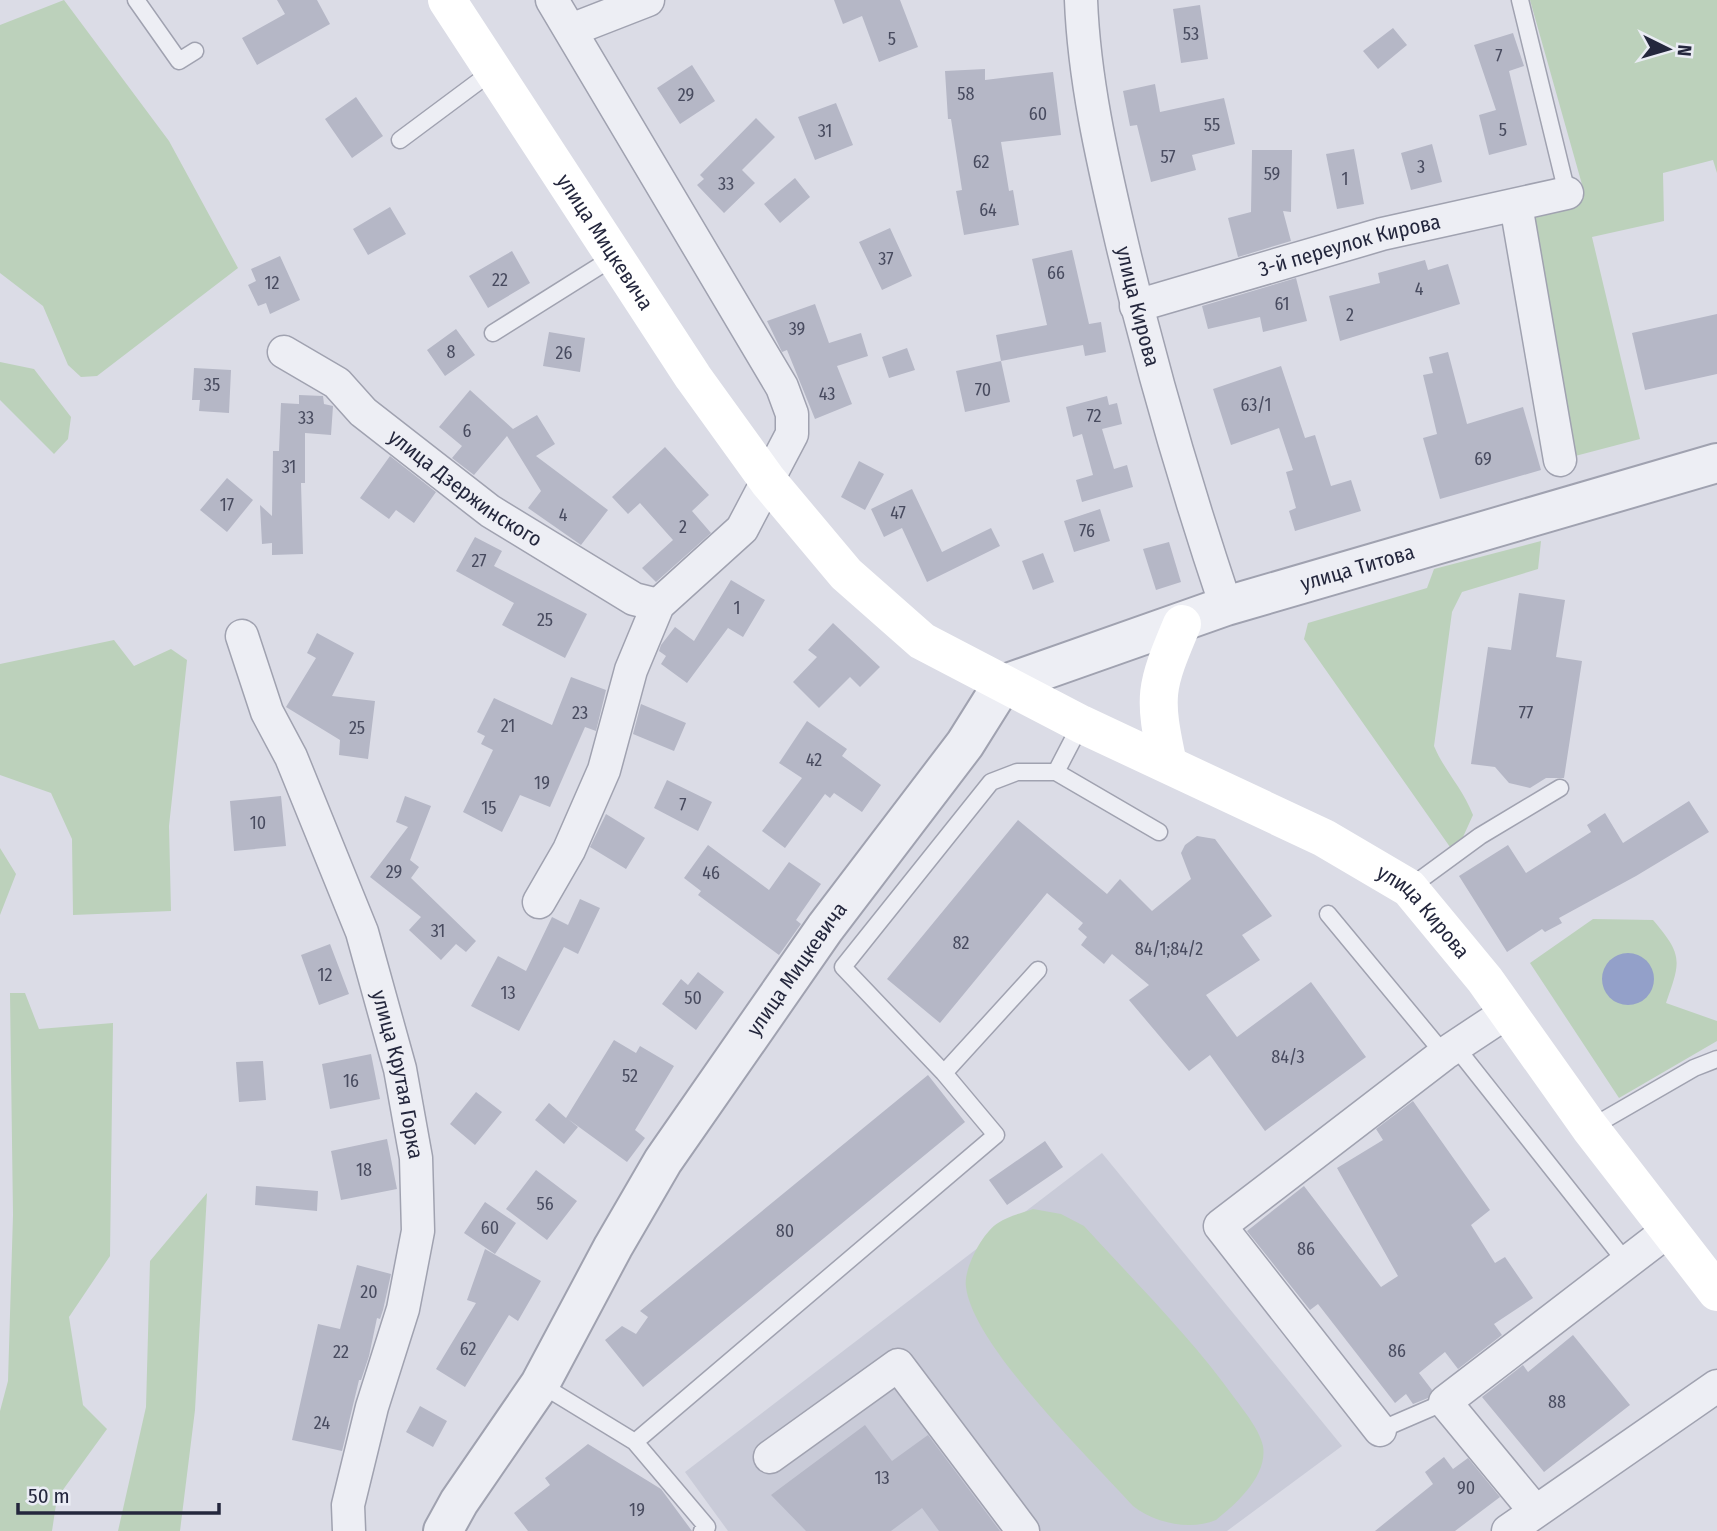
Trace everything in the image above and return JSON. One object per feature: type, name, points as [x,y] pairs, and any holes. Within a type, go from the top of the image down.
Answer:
[{"type":"main road","name":"улица Мицкевича","points":[[447,0],[614,257],[768,481],[845,574],[922,641],[1002,685]]},
{"type":"main road","points":[[1168,764],[1156,706],[1159,678],[1182,624]]},
{"type":"main road","name":"улица Кирова","points":[[1002,685],[1324,838],[1409,888],[1485,980],[1590,1128],[1716,1288]]},
{"type":"street","points":[[539,902],[569,850],[604,770],[631,670],[658,605],[742,529],[792,435],[792,414],[782,387],[552,0]]},
{"type":"street","points":[[571,30],[648,0]]},
{"type":"street","name":"улица Кирова","points":[[1081,0],[1082,45],[1106,178],[1136,306],[1204,540],[1226,606]]},
{"type":"street","name":"3-й переулок Кирова","points":[[1136,306],[1382,234],[1567,193]]},
{"type":"street","points":[[1516,205],[1560,460]]},
{"type":"street","name":"улица Дзержинского","points":[[284,352],[337,383],[363,412],[490,512],[634,599],[658,605]]},
{"type":"street","name":"улица Титова","points":[[1002,685],[1182,624],[1226,606],[1717,463]]},
{"type":"street","name":"улица Крутая Горка","points":[[242,636],[267,712],[296,768],[362,932],[401,1069],[416,1158],[418,1231],[403,1309],[372,1407],[348,1505],[349,1531]]},
{"type":"street","name":"улица Мицкевича","points":[[443,1531],[459,1502],[540,1384],[612,1247],[663,1161],[825,928],[965,744],[1002,685]]},
{"type":"street","points":[[1381,1430],[1220,1226],[1449,1050],[1506,1013]]},
{"type":"street","points":[[1669,1230],[1445,1402],[1520,1524],[1717,1386]]},
{"type":"street","points":[[769,1457],[898,1365],[1023,1531]]},
{"type":"lane","points":[[136,0],[179,61],[195,51]]},
{"type":"lane","points":[[1520,0],[1567,193]]},
{"type":"lane","points":[[400,140],[494,70]]},
{"type":"lane","points":[[493,333],[614,257]]},
{"type":"lane","points":[[1056,772],[1081,724]]},
{"type":"lane","points":[[635,1443],[996,1135],[944,1073],[843,967],[991,782],[1017,772],[1056,772],[1159,832]]},
{"type":"lane","points":[[1409,888],[1480,836],[1560,788]]},
{"type":"lane","points":[[1328,914],[1449,1050],[1626,1262]]},
{"type":"lane","points":[[944,1073],[1038,970]]},
{"type":"lane","points":[[1590,1128],[1694,1068],[1717,1059]]},
{"type":"lane","points":[[540,1384],[635,1443],[707,1527],[702,1531]]},
{"type":"lane","points":[[1381,1430],[1445,1402]]},
{"type":"shaded area","points":[[1102,1153],[1342,1446],[1227,1531],[728,1531],[685,1472]]},
{"type":"green space","points":[[64,0],[169,141],[238,268],[97,376],[81,377],[68,365],[43,306],[0,273],[0,25]]},
{"type":"green space","points":[[1530,0],[1717,0],[1717,173],[1713,160],[1663,173],[1664,221],[1592,237],[1640,439],[1560,460],[1516,205],[1583,188]]},
{"type":"green space","points":[[0,362],[34,369],[71,417],[68,439],[54,454],[0,400]]},
{"type":"green space","points":[[1541,541],[1538,569],[1462,592],[1452,612],[1434,746],[1473,815],[1463,837],[1450,847],[1304,639],[1308,623],[1427,588],[1434,569]]},
{"type":"green space","points":[[114,640],[134,666],[171,649],[187,660],[169,826],[171,911],[73,915],[72,839],[51,793],[0,775],[0,664]]},
{"type":"green space","points":[[0,848],[16,874],[0,915]]},
{"type":"green space","points":[[1593,919],[1653,920],[1670,942],[1676,959],[1675,977],[1666,1003],[1717,1021],[1717,1041],[1619,1098],[1530,963]],"holes":[[[1653,973],[1653,982],[1646,996],[1640,1001],[1626,1004],[1610,997]]]},
{"type":"green space","points":[[10,993],[25,993],[39,1029],[113,1023],[110,1256],[69,1317],[83,1405],[107,1429],[57,1498],[52,1531],[0,1531],[0,1411],[8,1381],[13,1215]]},
{"type":"green space","points":[[207,1193],[195,1410],[180,1531],[118,1531],[146,1407],[150,1261]]},
{"type":"green space","points":[[1033,1209],[1061,1214],[1084,1226],[1201,1354],[1256,1428],[1263,1446],[1261,1468],[1249,1488],[1216,1520],[1195,1525],[1173,1524],[1152,1517],[1133,1506],[1036,1401],[989,1339],[973,1311],[966,1287],[968,1271],[975,1252],[992,1228],[1006,1218]]},
{"type":"water","points":[[1628,953],[1638,955],[1646,961],[1652,969],[1652,989],[1646,997],[1638,1003],[1628,1005],[1618,1003],[1610,997],[1604,989],[1602,979],[1604,969],[1610,961],[1618,955]]},
{"type":"building","points":[[277,0],[317,0],[330,24],[257,65],[242,38],[285,14]]},
{"type":"building","points":[[834,0],[900,0],[918,47],[879,62],[862,16],[843,24]]},
{"type":"building","points":[[1200,5],[1208,59],[1181,63],[1173,9]]},
{"type":"building","points":[[1393,28],[1407,45],[1378,69],[1363,51]]},
{"type":"building","points":[[1513,33],[1524,66],[1509,71],[1527,145],[1489,155],[1479,115],[1496,110],[1474,45]]},
{"type":"building","points":[[692,65],[715,101],[680,124],[657,88]]},
{"type":"building","points":[[985,69],[985,80],[1053,72],[1061,135],[1001,142],[1009,191],[1013,190],[1019,225],[964,235],[956,191],[962,190],[951,119],[948,119],[945,71]]},
{"type":"building","points":[[1155,84],[1160,112],[1224,98],[1235,144],[1192,155],[1196,170],[1151,182],[1137,125],[1130,126],[1123,91]]},
{"type":"building","points":[[356,97],[383,136],[352,158],[325,119]]},
{"type":"building","points":[[836,103],[853,145],[815,160],[798,117]]},
{"type":"building","points":[[756,118],[775,137],[742,170],[755,183],[724,213],[697,185],[704,179],[700,175]]},
{"type":"building","points":[[1432,144],[1442,182],[1411,190],[1401,153]]},
{"type":"building","points":[[1354,149],[1364,204],[1337,209],[1326,154]]},
{"type":"building","points":[[1252,150],[1292,150],[1291,212],[1283,211],[1291,241],[1238,257],[1228,218],[1251,212]]},
{"type":"building","points":[[795,178],[810,197],[780,223],[764,204]]},
{"type":"building","points":[[390,207],[406,234],[368,255],[353,229]]},
{"type":"building","points":[[890,228],[912,276],[882,290],[859,242]]},
{"type":"building","points":[[1072,250],[1089,324],[1101,322],[1106,352],[1085,356],[1083,345],[1001,361],[996,335],[1047,325],[1032,259]]},
{"type":"building","points":[[512,251],[530,283],[488,308],[469,276]]},
{"type":"building","points":[[280,256],[300,300],[270,314],[266,303],[258,306],[248,285],[256,281],[251,269]]},
{"type":"building","points":[[1425,260],[1428,270],[1448,264],[1460,304],[1340,341],[1329,296],[1380,283],[1378,273]]},
{"type":"building","points":[[1296,278],[1307,321],[1263,332],[1260,317],[1208,329],[1202,306]]},
{"type":"building","points":[[815,304],[829,343],[861,333],[868,356],[837,366],[852,404],[815,419],[787,350],[782,352],[767,321]]},
{"type":"building","points":[[1717,314],[1717,374],[1645,390],[1632,333]]},
{"type":"building","points":[[456,329],[475,355],[445,376],[427,350]]},
{"type":"building","points":[[549,332],[585,338],[580,372],[543,366]]},
{"type":"building","points":[[907,348],[915,370],[889,378],[882,357]]},
{"type":"building","points":[[1448,352],[1467,424],[1523,407],[1541,470],[1440,499],[1423,438],[1437,434],[1423,375],[1433,373],[1429,357]]},
{"type":"building","points":[[1001,361],[1010,402],[965,412],[956,371]]},
{"type":"building","points":[[1281,366],[1305,438],[1315,435],[1331,486],[1351,480],[1361,511],[1295,531],[1289,511],[1296,508],[1286,472],[1293,470],[1279,428],[1231,445],[1213,389]]},
{"type":"building","points":[[194,368],[231,370],[229,413],[199,411],[200,400],[192,400]]},
{"type":"building","points":[[470,390],[513,429],[537,415],[555,444],[536,456],[608,510],[581,545],[528,508],[541,491],[507,436],[474,475],[452,458],[462,446],[439,427]]},
{"type":"building","points":[[299,395],[323,396],[324,404],[333,406],[331,435],[305,433],[305,483],[301,483],[303,554],[272,555],[272,543],[262,544],[260,505],[272,516],[273,451],[279,451],[281,403],[299,404]]},
{"type":"building","points":[[1107,396],[1109,405],[1117,403],[1122,424],[1102,429],[1114,469],[1127,465],[1133,487],[1082,502],[1076,480],[1093,475],[1082,434],[1073,437],[1066,407]]},
{"type":"building","points":[[665,447],[709,495],[692,511],[711,533],[656,582],[642,568],[673,540],[640,503],[628,514],[612,497]]},
{"type":"building","points":[[390,456],[436,492],[414,523],[396,510],[389,519],[360,498]]},
{"type":"building","points":[[859,461],[884,474],[865,510],[841,497]]},
{"type":"building","points":[[227,478],[253,500],[227,532],[200,510]]},
{"type":"building","points":[[912,489],[942,552],[991,528],[1000,546],[927,582],[902,528],[884,537],[871,509]]},
{"type":"building","points":[[1100,509],[1110,541],[1074,552],[1064,521]]},
{"type":"building","points":[[475,537],[502,551],[494,566],[587,614],[565,658],[502,625],[514,603],[456,571]]},
{"type":"building","points":[[1169,542],[1181,582],[1156,590],[1143,549]]},
{"type":"building","points":[[1043,553],[1054,582],[1033,590],[1022,561]]},
{"type":"building","points":[[731,580],[765,600],[743,637],[728,628],[687,683],[661,664],[666,656],[659,651],[661,645],[675,627],[694,641]]},
{"type":"building","points":[[1519,593],[1565,600],[1556,657],[1582,661],[1564,778],[1546,778],[1530,788],[1509,783],[1495,767],[1471,764],[1488,647],[1511,650]]},
{"type":"building","points":[[833,623],[880,667],[860,687],[850,677],[819,708],[793,682],[817,657],[808,650]]},
{"type":"building","points":[[317,633],[354,653],[332,696],[375,701],[368,759],[339,755],[340,740],[286,707],[316,658],[307,653]]},
{"type":"building","points":[[571,677],[606,690],[596,731],[585,727],[550,807],[520,795],[502,832],[463,812],[493,750],[481,744],[485,736],[477,732],[494,698],[552,725]]},
{"type":"building","points":[[641,704],[686,723],[674,751],[633,734]]},
{"type":"building","points":[[807,721],[847,749],[842,756],[881,785],[862,812],[834,793],[830,798],[825,794],[785,848],[762,831],[802,778],[779,763]]},
{"type":"building","points":[[667,780],[712,802],[698,831],[654,808]]},
{"type":"building","points":[[281,796],[286,846],[234,851],[230,801]]},
{"type":"building","points":[[405,796],[431,806],[410,860],[419,867],[411,878],[476,941],[466,952],[456,944],[441,960],[409,930],[421,917],[370,877],[408,827],[396,822]]},
{"type":"building","points":[[1689,801],[1709,832],[1559,918],[1562,923],[1545,932],[1542,929],[1507,952],[1459,876],[1508,845],[1526,873],[1591,832],[1587,825],[1605,813],[1623,843]]},
{"type":"building","points":[[606,814],[645,838],[626,869],[590,847]]},
{"type":"building","points":[[1018,820],[1107,894],[1120,879],[1152,911],[1191,879],[1181,853],[1185,845],[1197,836],[1215,839],[1272,916],[1242,935],[1260,960],[1206,995],[1237,1037],[1311,982],[1366,1057],[1265,1131],[1210,1055],[1189,1071],[1129,1000],[1149,985],[1112,954],[1104,964],[1081,945],[1087,937],[1078,929],[1083,923],[1047,893],[940,1023],[887,979]]},
{"type":"building","points":[[708,845],[769,890],[789,862],[821,884],[796,920],[801,924],[779,955],[698,895],[701,891],[684,878]]},
{"type":"building","points":[[580,899],[600,908],[578,954],[564,947],[519,1031],[471,1006],[498,956],[526,971],[552,917],[568,925]]},
{"type":"building","points":[[330,944],[349,994],[319,1005],[301,955]]},
{"type":"building","points":[[698,972],[724,992],[696,1030],[662,1004],[681,979],[688,985]]},
{"type":"building","points":[[614,1040],[636,1053],[640,1046],[674,1066],[635,1130],[645,1138],[627,1162],[568,1119],[578,1127],[564,1144],[535,1120],[549,1103],[566,1118]]},
{"type":"building","points":[[371,1054],[380,1099],[330,1109],[322,1064]]},
{"type":"building","points":[[263,1061],[266,1100],[239,1102],[236,1062]]},
{"type":"building","points":[[928,1075],[965,1122],[643,1387],[605,1340],[622,1326],[636,1334],[648,1317],[640,1311]]},
{"type":"building","points":[[476,1092],[502,1112],[475,1145],[450,1124]]},
{"type":"building","points":[[1413,1101],[1490,1210],[1471,1225],[1495,1263],[1505,1257],[1533,1298],[1494,1324],[1502,1335],[1458,1369],[1445,1352],[1419,1373],[1432,1390],[1428,1398],[1413,1404],[1406,1394],[1395,1403],[1318,1304],[1310,1310],[1247,1231],[1304,1186],[1381,1287],[1398,1276],[1337,1168],[1383,1140],[1376,1129]]},
{"type":"building","points":[[387,1139],[397,1189],[341,1200],[331,1151]]},
{"type":"building","points":[[1045,1141],[1063,1167],[1007,1205],[989,1180]]},
{"type":"building","points":[[536,1170],[577,1201],[547,1240],[506,1209]]},
{"type":"building","points":[[256,1186],[318,1191],[317,1211],[255,1205]]},
{"type":"building","points":[[485,1202],[516,1223],[495,1254],[464,1233]]},
{"type":"building","points":[[485,1249],[541,1281],[518,1321],[509,1315],[465,1387],[436,1369],[476,1303],[467,1300]]},
{"type":"building","points":[[357,1265],[391,1274],[383,1310],[380,1319],[377,1318],[369,1356],[359,1380],[342,1451],[292,1440],[318,1324],[340,1329]]},
{"type":"building","points":[[1573,1335],[1630,1405],[1544,1472],[1482,1397],[1523,1365],[1528,1372]]},
{"type":"building","points":[[420,1406],[447,1421],[433,1447],[406,1432]]},
{"type":"building","points":[[865,1425],[892,1461],[928,1435],[1000,1531],[939,1531],[922,1508],[891,1531],[806,1531],[771,1495]]},
{"type":"building","points":[[588,1444],[661,1489],[692,1531],[528,1531],[514,1513],[550,1485],[545,1478]]},
{"type":"building","points":[[1444,1457],[1453,1469],[1468,1458],[1500,1497],[1455,1531],[1375,1531],[1433,1484],[1425,1472]]}]
